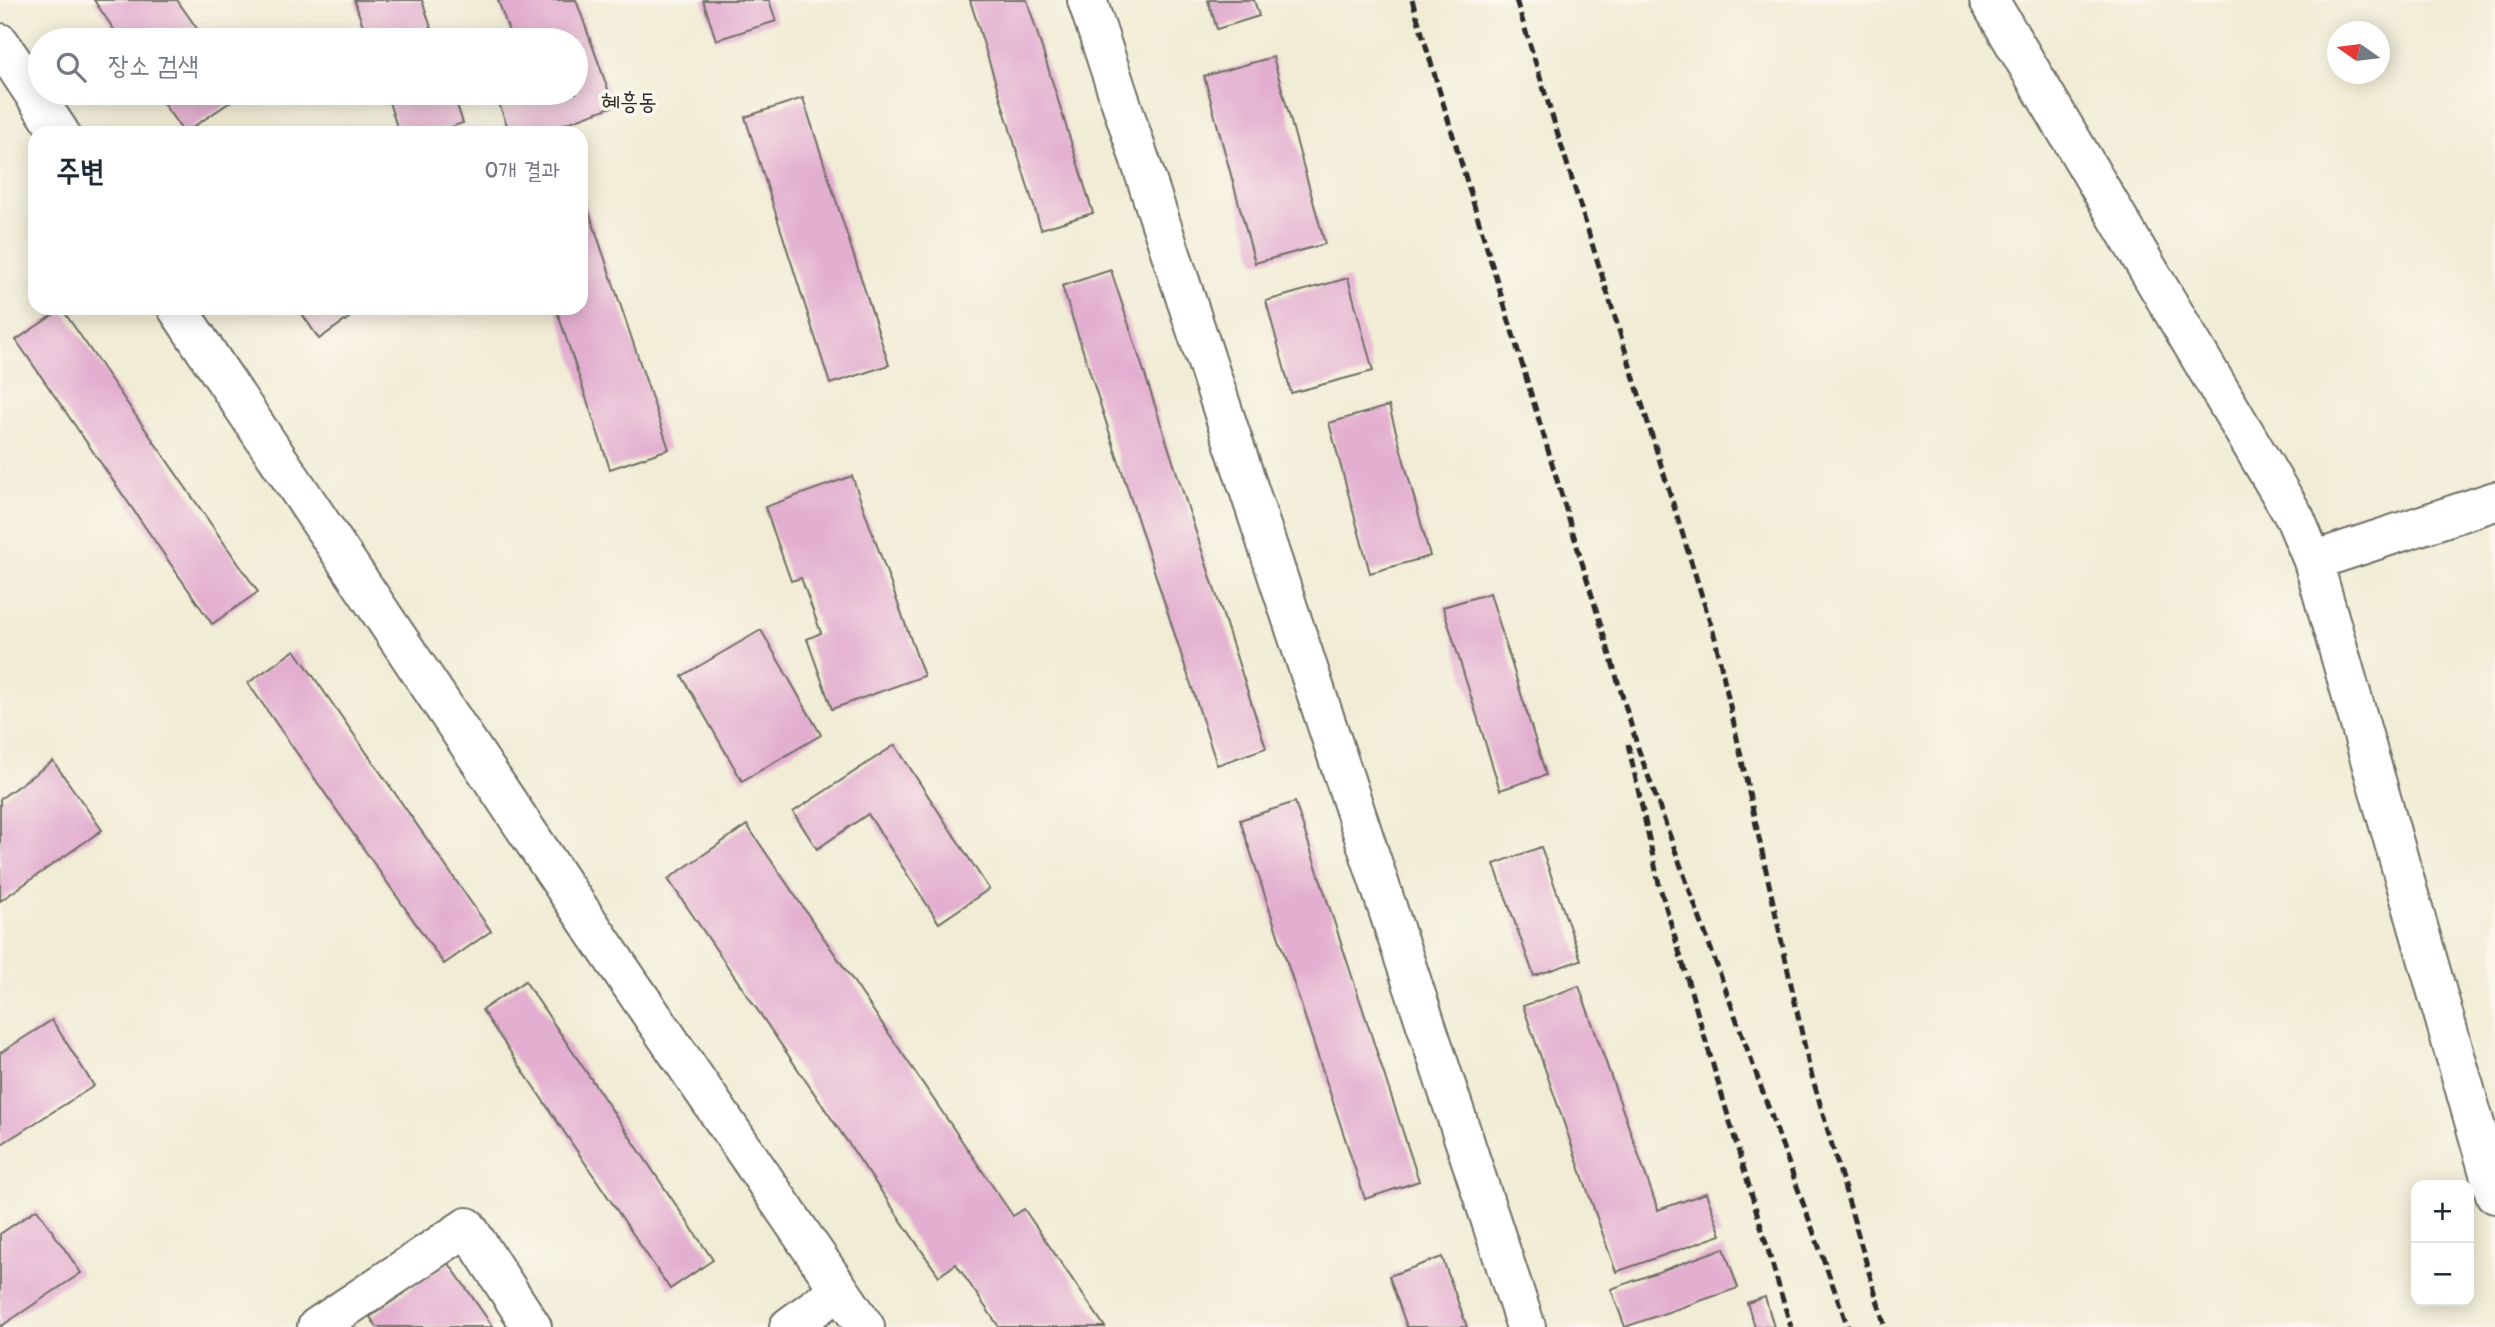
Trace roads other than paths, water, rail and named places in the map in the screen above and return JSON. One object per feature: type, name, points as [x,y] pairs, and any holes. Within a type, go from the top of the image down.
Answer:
[{"type":"main road","points":[[1087,0],[1526,1327]]},
{"type":"main road","points":[[1989,0],[2295,518],[2314,561],[2495,1194]]},
{"type":"main road","points":[[0,43],[28,85]]},
{"type":"main road","points":[[41,105],[55,126]]},
{"type":"main road","points":[[182,315],[567,891],[864,1327]]},
{"type":"main road","points":[[2314,561],[2495,501]]},
{"type":"main road","points":[[317,1327],[467,1227],[532,1327]]},
{"type":"main road","points":[[789,1327],[839,1290]]},
{"type":"railway","points":[[1412,0],[1638,748],[1848,1327]]},
{"type":"railway","points":[[1516,0],[1715,638],[1809,1066],[1885,1327]]},
{"type":"railway","points":[[1628,744],[1659,884],[1791,1327]]},
{"type":"district","name":"혜흥동","points":[[629,101]]}]
